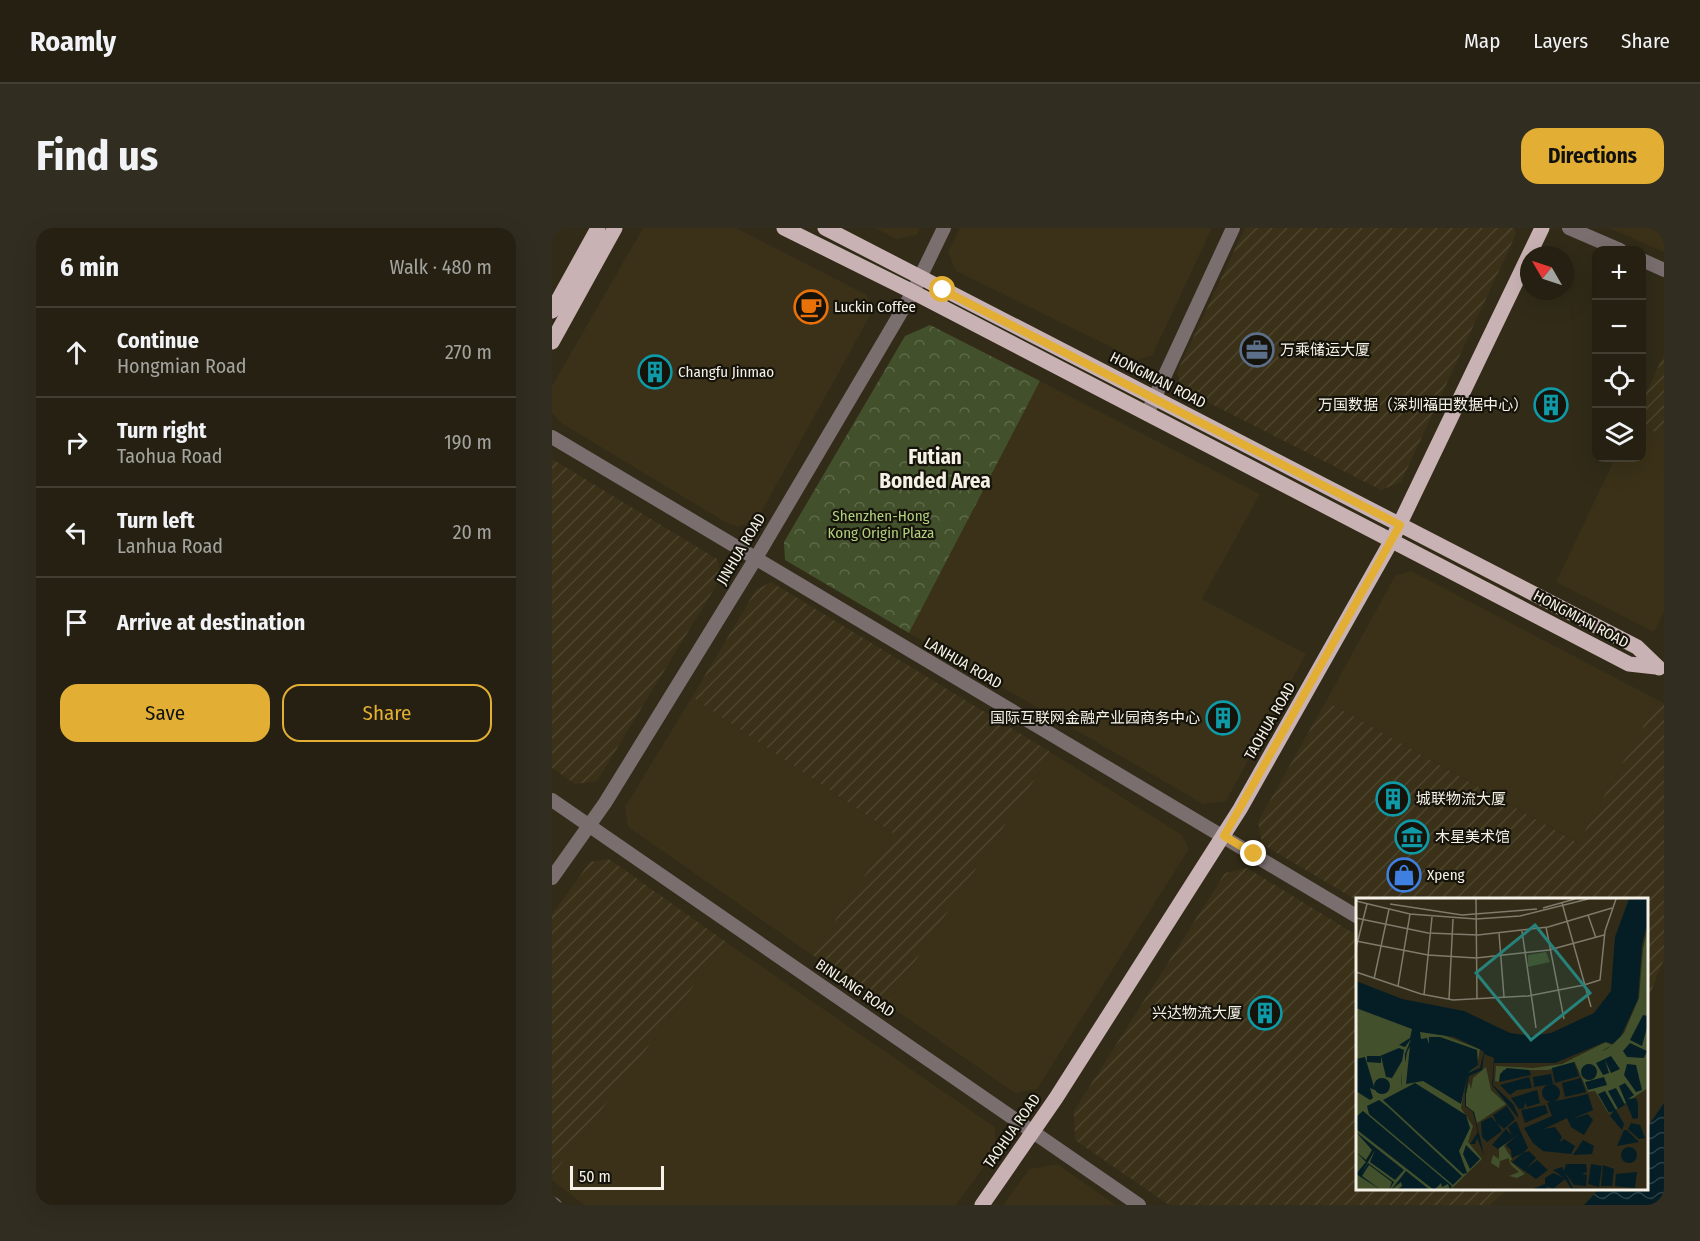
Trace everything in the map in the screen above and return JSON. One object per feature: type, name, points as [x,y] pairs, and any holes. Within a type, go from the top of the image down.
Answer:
[{"type":"main road","points":[[552,311],[598,228]]},
{"type":"main road","points":[[552,342],[615,228]]},
{"type":"main road","name":"HONGMIAN ROAD","points":[[784,228],[913,292],[1629,664],[1660,669]]},
{"type":"main road","name":"HONGMIAN ROAD","points":[[825,228],[1637,647],[1660,669]]},
{"type":"main road","name":"TAOHUA ROAD","points":[[982,1205],[1034,1131],[1224,836],[1400,525],[1542,228]]},
{"type":"street","name":"JINHUA ROAD","points":[[552,878],[590,825],[756,558],[913,292],[944,228]]},
{"type":"street","points":[[1147,414],[1233,228]]},
{"type":"street","points":[[1569,228],[1611,246]]},
{"type":"street","points":[[1646,262],[1664,270]]},
{"type":"street","name":"LANHUA ROAD","points":[[552,437],[1356,916]]},
{"type":"street","name":"BINLANG ROAD","points":[[552,800],[1139,1205]]},
{"type":"shaded area","name":"Changfu Jinmao","points":[[643,228],[736,228],[867,295],[871,314],[762,511],[750,522],[738,527],[725,522],[561,423],[552,413],[552,386]]},
{"type":"shaded area","points":[[875,228],[920,228],[917,235],[896,239]]},
{"type":"shaded area","points":[[960,228],[1212,228],[1152,356],[1137,360],[956,271],[948,252]]},
{"type":"shaded area","name":"万乘储运大厦","points":[[1245,228],[1514,228],[1516,234],[1401,482],[1381,490],[1182,389],[1177,372]]},
{"type":"shaded area","points":[[1609,228],[1664,228],[1664,252]]},
{"type":"shaded area","points":[[1664,354],[1664,436],[1646,428],[1646,393]]},
{"type":"shaded area","points":[[1040,381],[1260,494],[1202,599],[1306,654],[1226,801],[1203,804],[909,633]]},
{"type":"shaded area","points":[[1646,428],[1664,436],[1664,612],[1654,632],[1556,582],[1613,462],[1646,462]]},
{"type":"shaded area","points":[[552,459],[717,559],[722,576],[597,781],[575,784],[552,768]]},
{"type":"shaded area","points":[[1411,571],[1658,700],[1579,843],[1326,701],[1395,576]]},
{"type":"shaded area","points":[[771,582],[1052,753],[887,1004],[812,955],[893,833],[692,697],[756,590]]},
{"type":"shaded area","points":[[692,697],[893,833],[812,955],[628,827],[625,807]]},
{"type":"shaded area","points":[[1658,700],[1664,703],[1664,959],[1649,996],[1649,898],[1356,898],[1356,900],[1262,844],[1258,822],[1326,701],[1578,843]]},
{"type":"shaded area","points":[[1052,753],[1182,835],[1189,849],[1037,1089],[1015,1093],[887,1004]]},
{"type":"shaded area","points":[[609,859],[726,942],[552,1176],[552,914],[590,862]]},
{"type":"shaded area","points":[[1247,868],[1356,935],[1356,1190],[1507,1190],[1490,1205],[1169,1205],[1075,1140],[1074,1111],[1225,873]]},
{"type":"shaded area","points":[[726,942],[995,1127],[996,1150],[956,1205],[584,1205],[552,1180],[552,1176]]},
{"type":"shaded area","points":[[1057,1164],[1116,1205],[1003,1205],[1029,1169]]},
{"type":"green space","name":"Shenzhen-Hong Kong Origin Plaza","points":[[930,325],[1040,381],[909,633],[785,560],[784,542],[905,336]]},
{"type":"water","points":[[1664,1103],[1664,1205],[1584,1205],[1598,1190],[1649,1190],[1649,1125]]},
{"type":"place","name":"Luckin Coffee","points":[[811,307]]},
{"type":"place","name":"万乘储运大厦","points":[[1257,350]]},
{"type":"place","name":"Changfu Jinmao","points":[[655,372]]},
{"type":"place","name":"万国数据（深圳福田数据中心）","points":[[1551,405]]},
{"type":"place","name":"国际互联网金融产业园商务中心","points":[[1223,718]]},
{"type":"place","name":"城联物流大厦","points":[[1393,799]]},
{"type":"place","name":"木星美术馆","points":[[1412,837]]},
{"type":"place","name":"Xpeng","points":[[1404,875]]},
{"type":"place","name":"兴达物流大厦","points":[[1265,1013]]},
{"type":"district","name":"Futian Bonded Area","points":[[935,469]]},
{"type":"route","points":[[943,290],[1400,525],[1314,681],[1224,836],[1254,854]]}]
